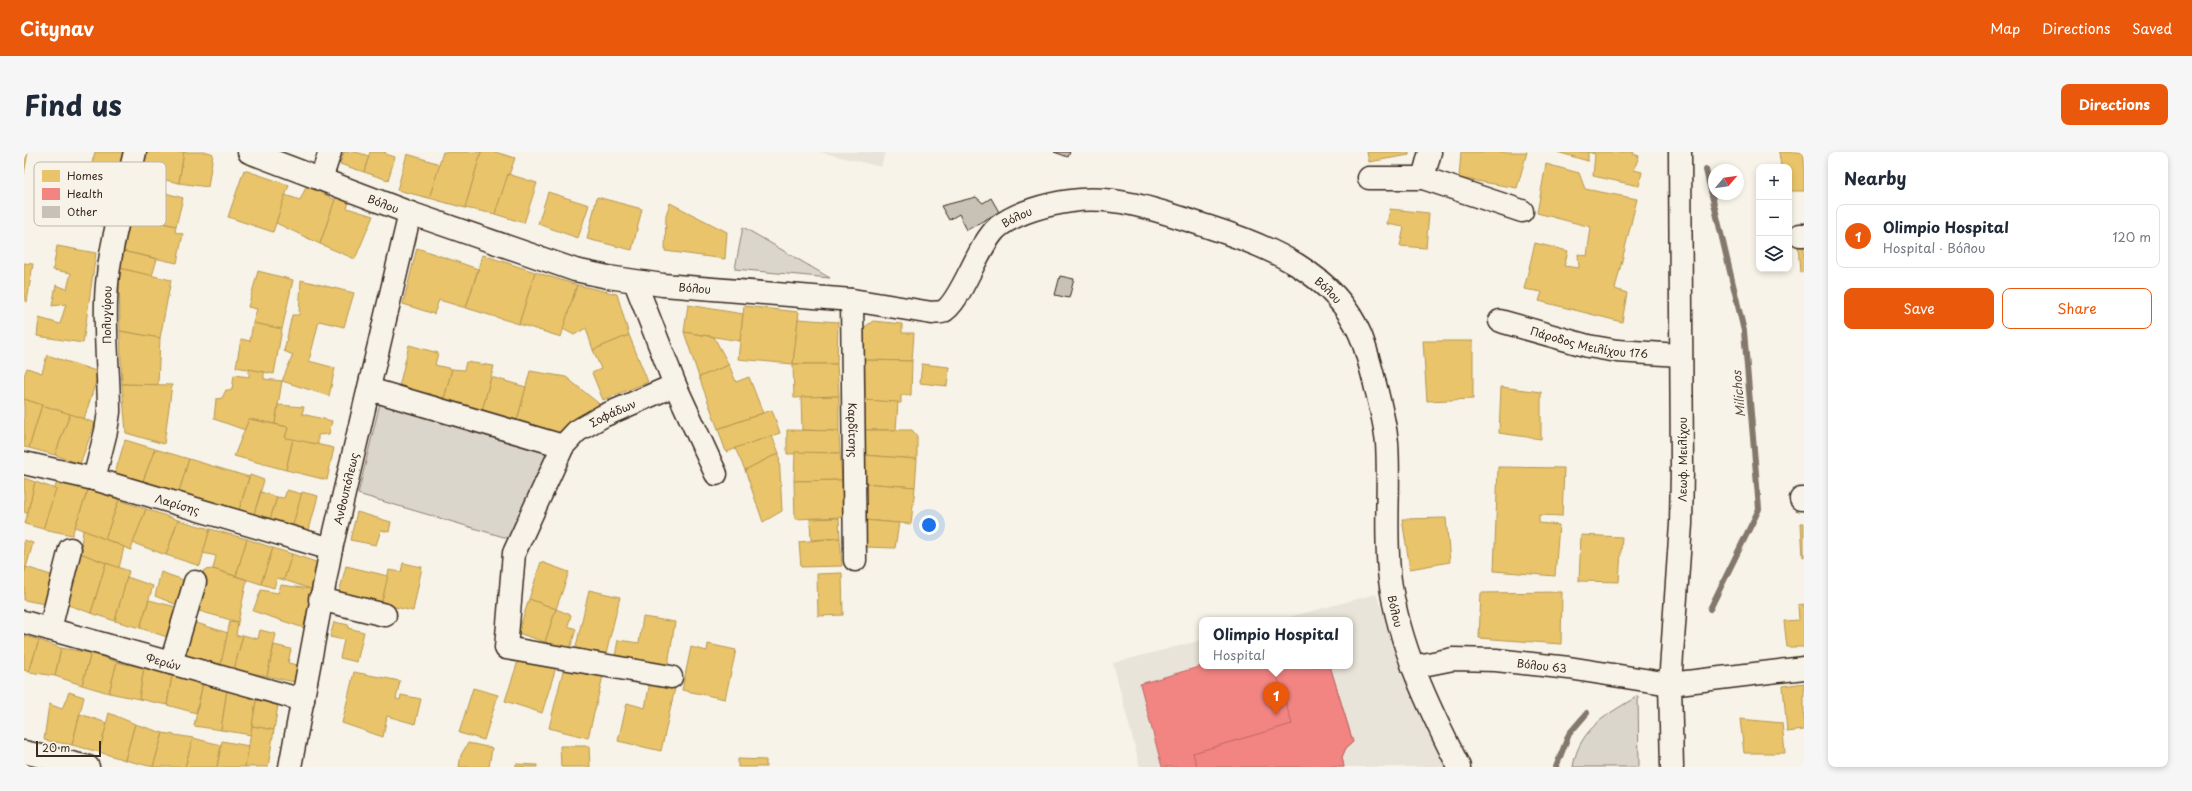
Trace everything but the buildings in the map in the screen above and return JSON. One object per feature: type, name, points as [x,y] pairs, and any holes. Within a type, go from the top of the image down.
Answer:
[{"type":"street","name":"Πολυγύρου","points":[[133,162],[135,152]]},
{"type":"street","name":"Βόλου","points":[[249,152],[410,213],[575,270],[635,282],[852,300],[932,313],[942,312],[952,303],[980,250],[999,226],[1028,212],[1069,201],[1092,199],[1141,207],[1221,230],[1265,248],[1304,268],[1327,288],[1349,315],[1361,335],[1370,364],[1386,442],[1386,540],[1390,580],[1399,619],[1413,667],[1428,704],[1459,767]]},
{"type":"street","points":[[321,179],[330,152]]},
{"type":"street","points":[[1423,178],[1430,152]]},
{"type":"street","name":"Λεωφ. Μειλίχου","points":[[1672,767],[1670,684],[1681,524],[1682,440],[1680,355],[1680,152]]},
{"type":"street","points":[[1368,178],[1423,178],[1522,211]]},
{"type":"street","name":"Ανθουπόλεως","points":[[290,767],[320,599],[410,213]]},
{"type":"street","name":"Πολυγύρου","points":[[94,480],[109,412],[106,296],[108,269],[117,226]]},
{"type":"street","points":[[635,282],[675,385],[716,474]]},
{"type":"street","name":"Καρδίτσης","points":[[852,300],[855,560]]},
{"type":"street","name":"Πάροδος Μειλίχου 176","points":[[1500,321],[1588,346],[1617,351],[1680,355]]},
{"type":"street","name":"Σοφάδων","points":[[671,677],[506,648],[514,553],[563,446],[577,431],[603,416],[675,385]]},
{"type":"street","points":[[369,389],[563,446]]},
{"type":"street","name":"Λαρίσης","points":[[24,463],[94,480],[331,549]]},
{"type":"street","points":[[50,629],[70,549]]},
{"type":"street","points":[[171,663],[195,582]]},
{"type":"street","points":[[320,599],[385,615]]},
{"type":"street","name":"Φερών","points":[[24,622],[303,700]]},
{"type":"street","name":"Βόλου 63","points":[[1413,667],[1453,659],[1496,660],[1547,665],[1670,684],[1804,668]]},
{"type":"street","points":[[24,752],[88,767]]},
{"type":"shaded area","points":[[820,152],[885,152],[881,167]]},
{"type":"shaded area","points":[[743,227],[830,278],[735,269]]},
{"type":"shaded area","points":[[381,399],[552,450],[514,540],[358,494]]},
{"type":"shaded area","points":[[1376,594],[1446,767],[1140,767],[1113,663],[1199,641],[1199,669],[1353,669],[1353,617],[1289,617]]},
{"type":"shaded area","points":[[1638,696],[1639,767],[1573,767],[1576,753],[1588,732],[1606,716]]},
{"type":"waterway","name":"Milichos","points":[[1706,170],[1744,331],[1759,509],[1710,609]]},
{"type":"waterway","points":[[1556,767],[1569,734],[1587,713]]},
{"type":"place","name":"Olimpio Hospital","points":[[1276,715]]}]
